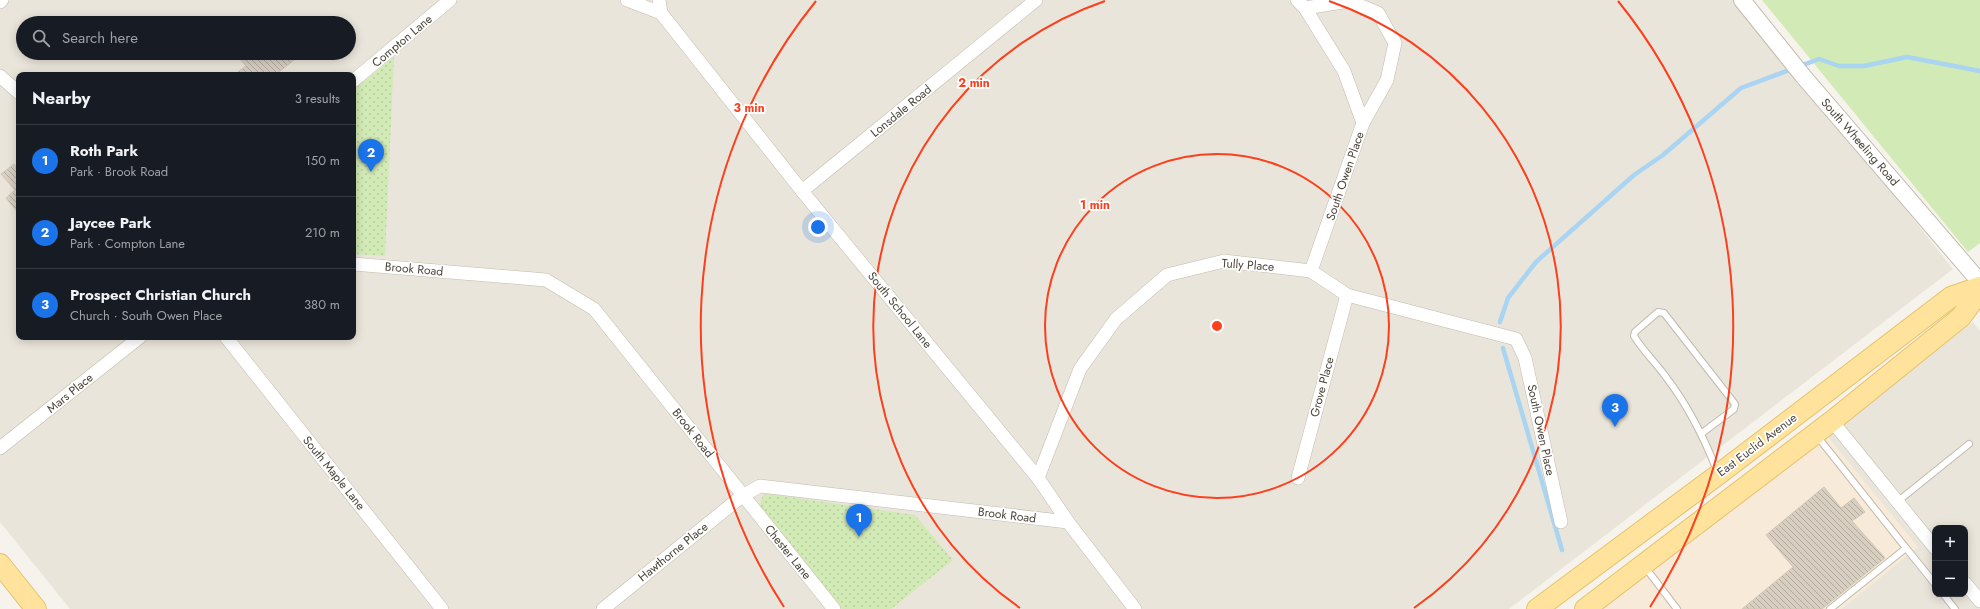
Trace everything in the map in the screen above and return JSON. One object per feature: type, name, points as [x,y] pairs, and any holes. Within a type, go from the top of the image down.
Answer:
[{"type":"main road","name":"East Euclid Avenue","points":[[1536,609],[1719,474],[1951,297],[1980,287]]},
{"type":"main road","points":[[1585,609],[1832,421],[1961,317],[1980,291]]},
{"type":"main road","points":[[0,564],[36,609]]},
{"type":"street","name":"Compton Lane","points":[[356,78],[450,0]]},
{"type":"street","points":[[627,0],[661,13],[659,0]]},
{"type":"street","name":"Lonsdale Road","points":[[802,191],[1036,0]]},
{"type":"street","name":"South Wheeling Road","points":[[1742,0],[1803,76],[1980,282]]},
{"type":"street","points":[[1301,4],[1349,1],[1378,13],[1395,42],[1387,80],[1363,123]]},
{"type":"street","name":"South Owen Place","points":[[1301,4],[1344,71],[1363,123],[1312,272]]},
{"type":"street","name":"South School Lane","points":[[661,13],[802,191],[1038,478],[1068,522],[1135,609]]},
{"type":"street","points":[[0,76],[16,90]]},
{"type":"street","name":"Tully Place","points":[[1038,478],[1080,369],[1116,319],[1167,275],[1224,261],[1312,272],[1347,295],[1516,339]]},
{"type":"street","name":"Brook Road","points":[[356,264],[546,280],[594,308],[742,496],[760,486],[770,486],[1068,522]]},
{"type":"street","name":"Grove Place","points":[[1298,478],[1347,295]]},
{"type":"street","name":"South Owen Place","points":[[1516,339],[1525,358],[1561,522]]},
{"type":"street","name":"Mars Place","points":[[0,448],[136,340]]},
{"type":"street","name":"South Maple Lane","points":[[228,340],[442,609]]},
{"type":"street","points":[[1832,421],[1932,544]]},
{"type":"street","name":"Hawthorne Place","points":[[603,609],[742,496]]},
{"type":"street","name":"Chester Lane","points":[[742,496],[834,609]]},
{"type":"street","points":[[1968,587],[1980,601]]},
{"type":"lane","points":[[1702,432],[1734,409],[1735,404],[1664,314],[1658,312],[1635,332],[1634,336],[1667,378],[1702,432],[1719,474]]},
{"type":"lane","points":[[1814,434],[1932,580]]},
{"type":"lane","points":[[1897,502],[1969,444]]},
{"type":"lane","points":[[1830,609],[1906,548]]},
{"type":"lane","points":[[1644,565],[1677,609]]},
{"type":"lane","points":[[1945,597],[1955,609]]},
{"type":"shaded area","points":[[0,0],[1740,0],[1953,269],[1509,609],[70,609],[0,522]]},
{"type":"shaded area","points":[[1973,322],[1980,331],[1980,609],[1841,609],[1917,547],[1827,436]]},
{"type":"shaded area","points":[[1827,436],[1918,547],[1841,609],[1597,609]]},
{"type":"green space","points":[[1762,0],[1980,0],[1980,243],[1968,252]]},
{"type":"green space","points":[[394,57],[385,256],[356,254],[356,88]]},
{"type":"green space","points":[[769,494],[915,515],[953,560],[891,609],[842,609],[761,509],[760,504],[763,495]]},
{"type":"building","points":[[241,60],[294,60],[279,72],[238,72],[246,66]]},
{"type":"building","points":[[14,164],[16,166],[16,210],[6,198],[15,190],[1,174]]},
{"type":"building","points":[[1824,487],[1841,508],[1854,498],[1865,512],[1852,521],[1885,558],[1822,609],[1742,609],[1793,567],[1766,535]]},
{"type":"waterway","points":[[1500,322],[1508,298],[1536,262],[1634,175],[1663,155],[1741,88],[1819,59],[1839,66],[1864,66],[1907,57],[1980,71]]},
{"type":"waterway","points":[[1503,348],[1562,550]]},
{"type":"place","name":"Jaycee Park","points":[[371,172]]},
{"type":"place","name":"Prospect Christian Church","points":[[1615,427]]},
{"type":"place","name":"Roth Park","points":[[859,537]]}]
